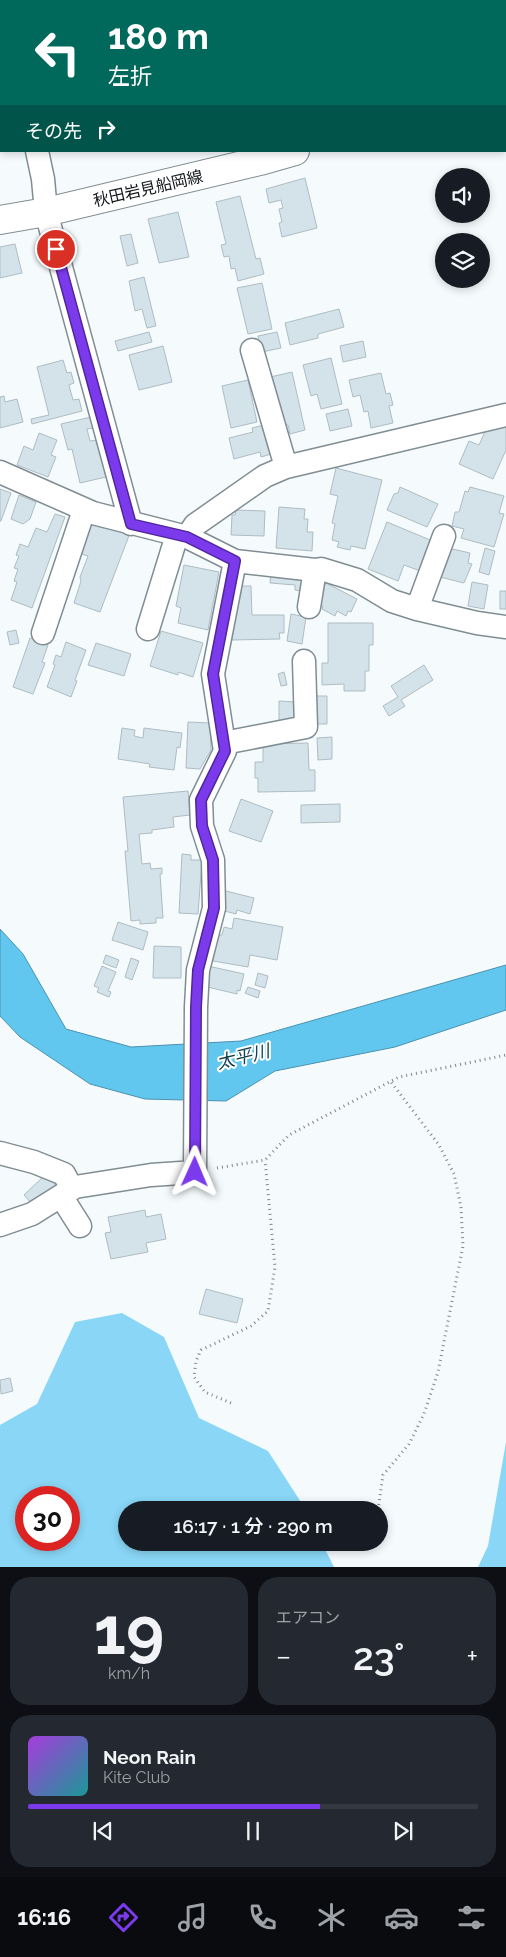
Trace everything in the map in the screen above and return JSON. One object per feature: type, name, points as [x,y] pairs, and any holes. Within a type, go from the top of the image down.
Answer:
[{"type":"main road","name":"秋田岩見船岡線","points":[[0,220],[46,212],[260,162],[292,152]]},
{"type":"street","points":[[37,152],[43,179],[46,212],[131,524]]},
{"type":"street","points":[[252,350],[286,467]]},
{"type":"street","points":[[148,629],[182,536],[265,476],[286,467],[506,414]]},
{"type":"street","points":[[0,472],[84,510],[182,536],[235,561],[315,570],[321,569],[357,580],[392,601],[417,609],[477,623],[506,627]]},
{"type":"street","points":[[43,633],[84,510]]},
{"type":"street","points":[[417,609],[444,536]]},
{"type":"street","points":[[0,1225],[32,1214],[67,1192],[151,1174],[195,1162],[198,970],[214,908],[213,860],[202,826],[201,800],[225,751],[213,674],[235,561]]},
{"type":"street","points":[[309,607],[315,570]]},
{"type":"street","points":[[224,743],[306,728],[304,660]]},
{"type":"street","points":[[0,1153],[34,1162],[64,1174],[67,1192],[80,1226]]},
{"type":"path","points":[[195,1162],[265,1160],[289,1135],[399,1078],[506,1055]]},
{"type":"path","points":[[379,1501],[383,1475],[409,1444],[424,1414],[438,1372],[463,1246],[462,1207],[454,1174],[439,1145],[391,1082]]},
{"type":"path","points":[[231,1403],[205,1392],[194,1377],[196,1361],[201,1350],[252,1326],[268,1311],[275,1267],[265,1160]]},
{"type":"shaded area","points":[[122,1313],[164,1337],[199,1418],[268,1451],[300,1501],[118,1501],[118,1551],[326,1551],[334,1567],[0,1567],[0,1425],[37,1404],[75,1322]]},
{"type":"shaded area","points":[[506,1442],[506,1567],[478,1567],[488,1546]]},
{"type":"water","name":"太平川","points":[[0,929],[23,954],[66,1029],[131,1047],[241,1041],[506,965],[506,1010],[395,1047],[275,1071],[226,1101],[145,1099],[90,1084],[20,1037],[0,1016]]},
{"type":"building","points":[[305,178],[317,228],[282,237],[279,223],[282,222],[279,209],[283,208],[281,200],[269,203],[266,189]]},
{"type":"building","points":[[240,196],[256,259],[260,258],[264,274],[238,281],[235,268],[231,269],[229,256],[224,257],[221,245],[226,244],[216,202]]},
{"type":"building","points":[[178,212],[189,257],[159,263],[148,219]]},
{"type":"building","points":[[131,234],[138,263],[127,266],[120,236]]},
{"type":"building","points":[[15,244],[22,273],[0,278],[0,247]]},
{"type":"building","points":[[144,277],[156,326],[147,328],[142,309],[135,311],[129,281]]},
{"type":"building","points":[[262,283],[272,329],[248,334],[237,288]]},
{"type":"building","points":[[339,309],[344,327],[318,334],[318,338],[290,345],[285,323]]},
{"type":"building","points":[[149,332],[152,342],[118,351],[115,341]]},
{"type":"building","points":[[277,332],[281,348],[262,352],[258,336]]},
{"type":"building","points":[[363,341],[366,357],[343,362],[340,346]]},
{"type":"building","points":[[163,346],[172,382],[139,390],[129,355]]},
{"type":"building","points":[[331,358],[342,404],[321,409],[317,394],[311,396],[303,365]]},
{"type":"building","points":[[63,360],[67,373],[71,372],[74,383],[69,385],[73,400],[79,399],[82,411],[32,424],[31,419],[49,415],[37,367]]},
{"type":"building","points":[[292,372],[305,430],[290,434],[288,425],[281,426],[266,378]]},
{"type":"building","points":[[381,373],[386,394],[390,393],[393,405],[389,406],[393,423],[371,428],[368,411],[364,412],[360,395],[353,397],[349,380]]},
{"type":"building","points":[[248,380],[257,422],[231,428],[222,386]]},
{"type":"building","points":[[4,396],[5,402],[17,399],[23,422],[0,428],[0,397]]},
{"type":"building","points":[[348,409],[352,426],[330,431],[326,414]]},
{"type":"building","points":[[91,417],[94,428],[87,429],[90,441],[97,440],[106,477],[80,483],[72,449],[68,450],[61,424]]},
{"type":"building","points":[[506,421],[506,450],[493,479],[459,464],[469,441],[479,445],[488,425]]},
{"type":"building","points":[[268,424],[275,453],[261,457],[260,452],[234,459],[229,438],[253,432],[252,428]]},
{"type":"building","points":[[39,433],[57,440],[51,455],[56,457],[48,477],[17,465],[24,446],[33,450]]},
{"type":"building","points":[[336,468],[382,480],[365,549],[351,546],[350,550],[337,547],[339,542],[332,540],[335,524],[332,523],[338,496],[330,494]]},
{"type":"building","points":[[400,487],[438,504],[427,527],[387,510],[394,494],[398,493]]},
{"type":"building","points":[[470,487],[504,496],[499,513],[504,514],[494,547],[461,538],[464,529],[452,526],[455,512],[459,512],[465,491],[468,492]]},
{"type":"building","points":[[0,489],[11,493],[1,521],[0,521]]},
{"type":"building","points":[[19,495],[36,502],[30,519],[23,524],[11,519]]},
{"type":"building","points":[[279,507],[305,509],[304,519],[308,519],[307,532],[313,532],[312,551],[276,548]]},
{"type":"building","points":[[236,510],[265,511],[264,536],[231,535],[232,515],[235,515]]},
{"type":"building","points":[[55,514],[65,517],[32,608],[11,600],[17,582],[14,581],[18,569],[14,568],[19,556],[16,555],[20,544],[28,547],[36,528],[47,532]]},
{"type":"building","points":[[87,521],[130,533],[100,612],[74,603],[81,581],[80,577],[88,556],[81,554]]},
{"type":"building","points":[[387,522],[435,542],[423,572],[404,565],[398,581],[368,569]]},
{"type":"building","points":[[448,548],[470,553],[468,563],[472,564],[464,583],[440,577]]},
{"type":"building","points":[[485,548],[495,551],[489,575],[479,572]]},
{"type":"building","points":[[184,565],[219,572],[208,630],[178,623],[181,608],[176,606]]},
{"type":"building","points":[[271,573],[310,576],[308,592],[295,590],[295,585],[270,583]]},
{"type":"building","points":[[472,582],[488,585],[484,609],[468,606]]},
{"type":"building","points":[[326,583],[357,599],[351,612],[348,611],[346,616],[337,611],[335,616],[322,609],[323,606],[318,603],[319,595]]},
{"type":"building","points":[[238,586],[251,586],[252,615],[284,615],[284,633],[279,633],[280,639],[232,640],[232,616]]},
{"type":"building","points":[[500,591],[506,591],[506,609],[500,609]]},
{"type":"building","points":[[291,614],[306,617],[302,644],[287,641]]},
{"type":"building","points":[[328,623],[373,623],[373,645],[369,645],[369,671],[365,671],[365,691],[344,691],[344,684],[322,685],[322,663],[328,663]]},
{"type":"building","points":[[16,630],[19,643],[10,645],[7,632]]},
{"type":"building","points":[[161,631],[203,643],[193,677],[178,672],[178,675],[150,666]]},
{"type":"building","points":[[30,638],[48,645],[42,662],[45,663],[33,694],[13,687]]},
{"type":"building","points":[[66,642],[86,650],[71,697],[47,687],[55,665],[53,664],[56,655],[61,657]]},
{"type":"building","points":[[96,643],[131,654],[124,676],[88,665]]},
{"type":"building","points":[[424,665],[433,680],[401,700],[405,706],[389,716],[383,706],[398,697],[391,686]]},
{"type":"building","points":[[284,672],[287,685],[281,686],[278,674]]},
{"type":"building","points":[[311,696],[327,696],[327,724],[311,724]]},
{"type":"building","points":[[279,701],[296,702],[295,722],[279,722]]},
{"type":"building","points":[[188,722],[210,723],[211,750],[200,769],[186,768]]},
{"type":"building","points":[[122,728],[135,730],[134,736],[143,738],[144,728],[182,733],[180,748],[177,747],[174,770],[149,767],[150,764],[118,759]]},
{"type":"building","points":[[332,737],[332,759],[318,760],[317,738]]},
{"type":"building","points":[[308,743],[309,770],[315,770],[315,791],[258,792],[258,778],[255,778],[255,762],[263,762],[263,744]]},
{"type":"building","points":[[188,791],[190,815],[173,817],[174,827],[152,830],[152,833],[139,834],[142,864],[150,863],[151,869],[162,868],[162,874],[160,874],[163,918],[156,918],[156,923],[140,924],[140,920],[131,921],[125,851],[128,851],[123,797]]},
{"type":"building","points":[[241,799],[273,811],[261,842],[229,831]]},
{"type":"building","points":[[340,804],[340,822],[301,823],[301,805]]},
{"type":"building","points":[[182,854],[191,855],[191,860],[202,860],[198,914],[179,913]]},
{"type":"building","points":[[222,890],[254,898],[250,914],[237,910],[236,914],[217,909]]},
{"type":"building","points":[[234,918],[283,927],[277,960],[250,955],[248,967],[213,961],[218,935],[222,935],[224,927],[232,929]]},
{"type":"building","points":[[118,922],[148,932],[143,950],[112,940]]},
{"type":"building","points":[[154,946],[181,947],[181,978],[153,978]]},
{"type":"building","points":[[106,955],[119,960],[116,968],[103,963]]},
{"type":"building","points":[[131,958],[139,961],[132,980],[125,977]]},
{"type":"building","points":[[102,966],[116,972],[108,991],[111,992],[109,997],[97,992],[99,988],[94,986]]},
{"type":"building","points":[[208,966],[244,974],[240,991],[237,990],[237,994],[203,986]]},
{"type":"building","points":[[258,973],[268,976],[265,988],[255,985]]},
{"type":"building","points":[[248,987],[260,991],[258,998],[245,993]]},
{"type":"building","points":[[46,1174],[57,1187],[33,1205],[24,1195]]},
{"type":"building","points":[[145,1210],[146,1217],[161,1214],[166,1239],[146,1243],[148,1252],[111,1259],[105,1233],[111,1232],[108,1217]]},
{"type":"building","points":[[206,1289],[243,1299],[237,1323],[199,1314]]},
{"type":"building","points":[[10,1378],[13,1391],[1,1394],[0,1380]]},
{"type":"route","points":[[56,249],[131,524],[187,537],[235,561],[213,674],[225,751],[201,800],[202,826],[213,860],[214,908],[198,970],[195,1172]]}]
